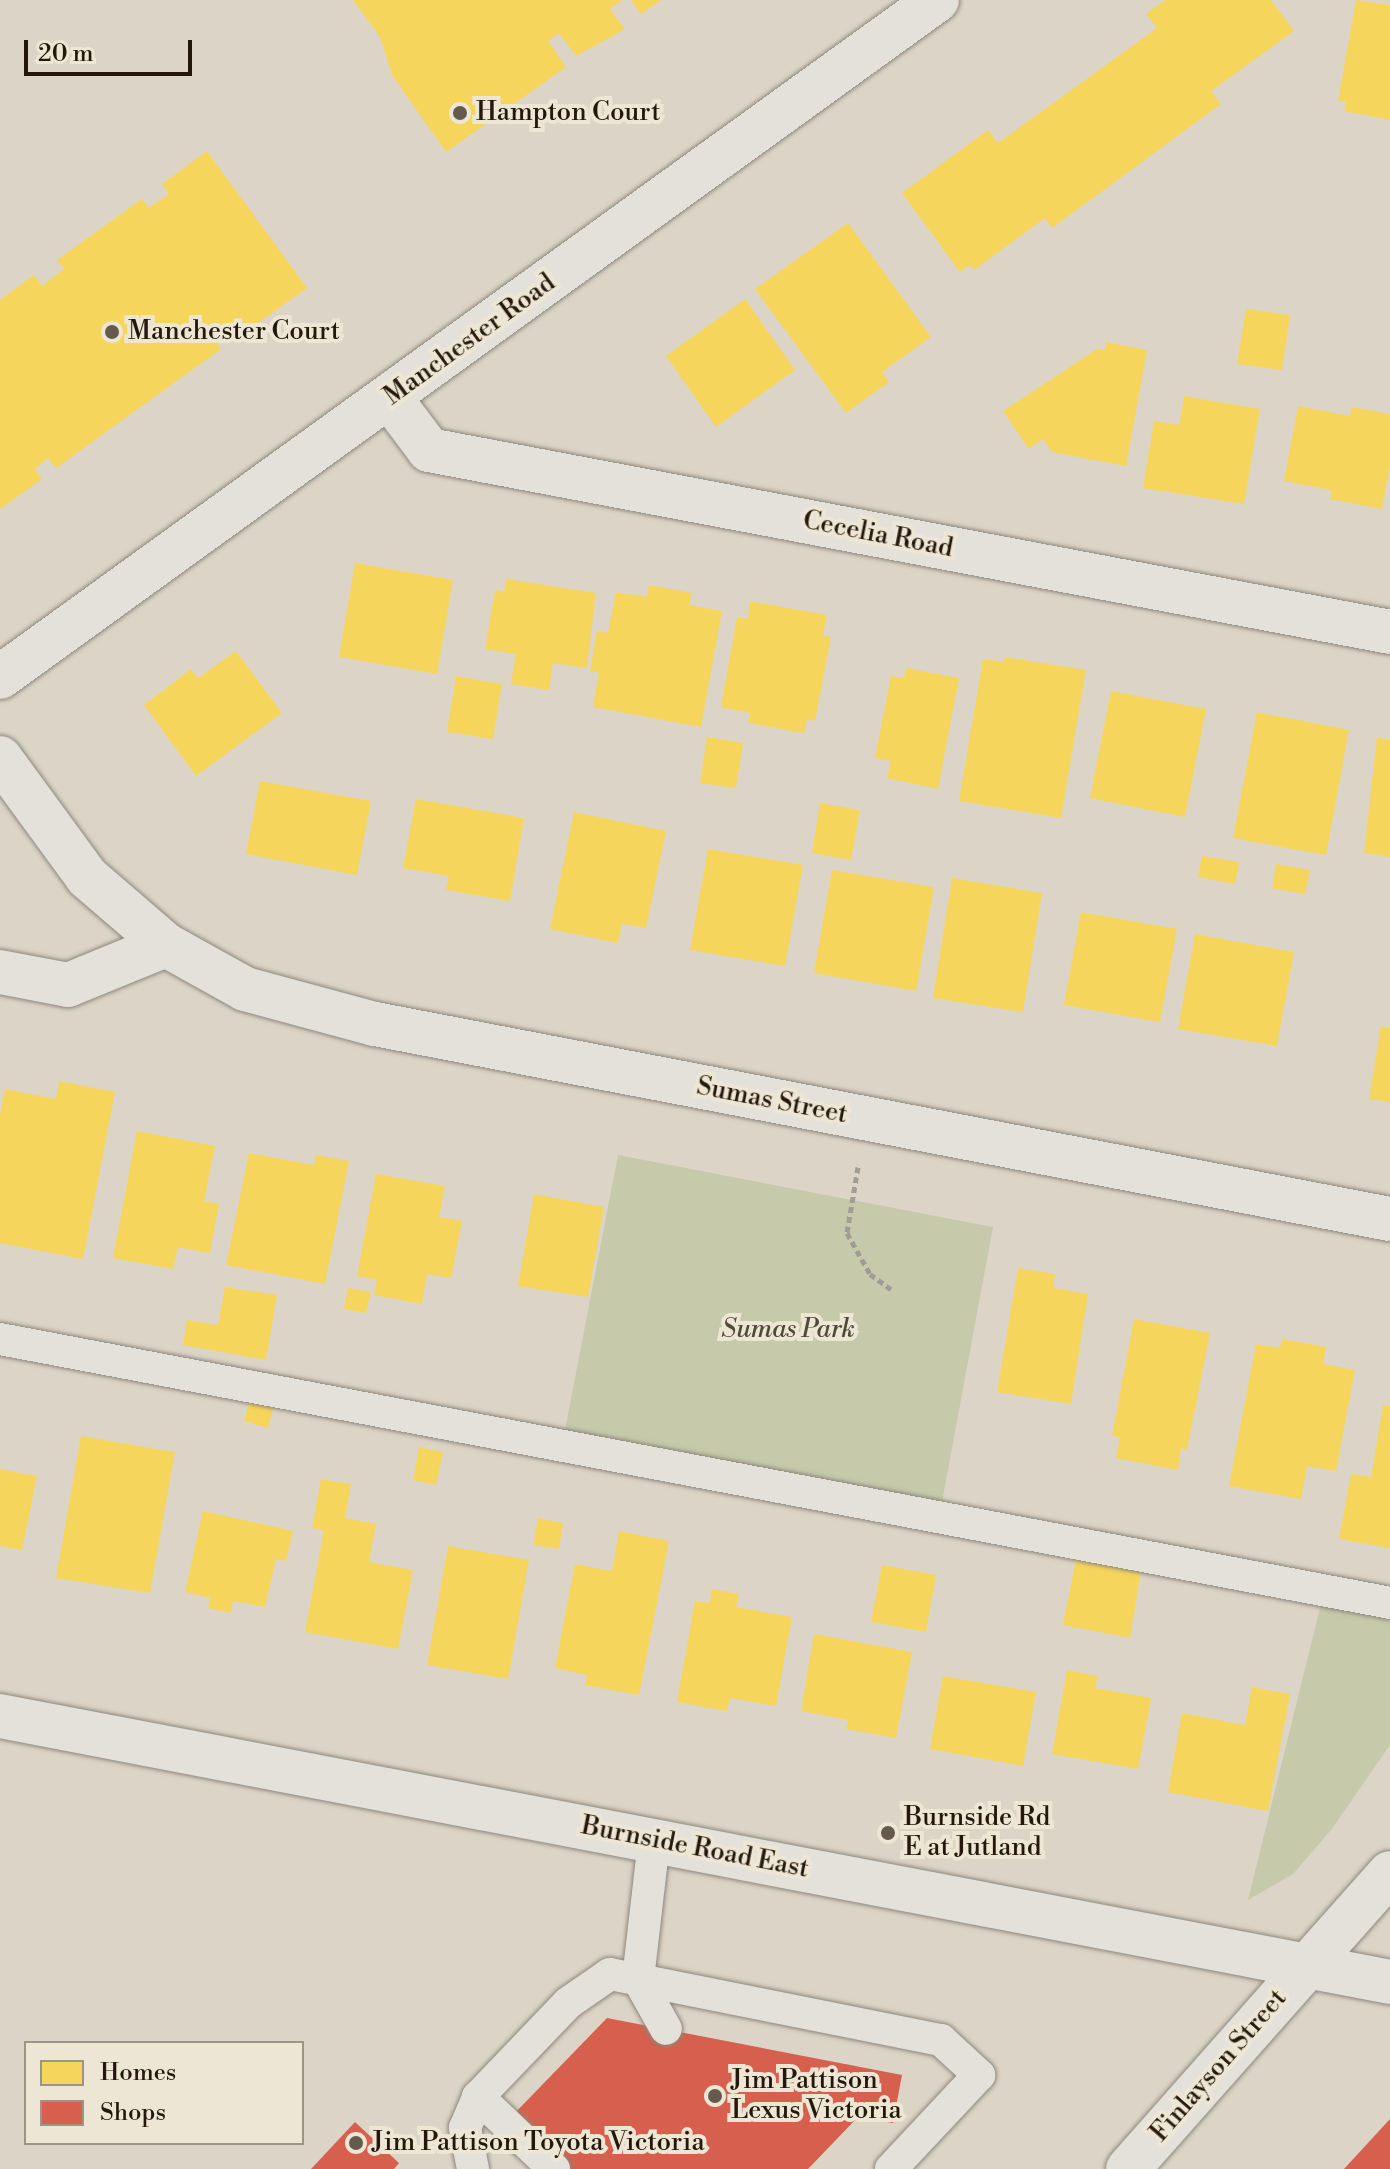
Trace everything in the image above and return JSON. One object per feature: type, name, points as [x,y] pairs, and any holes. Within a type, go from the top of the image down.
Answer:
[{"type":"street","name":"Manchester Road","points":[[0,677],[937,0]]},
{"type":"street","name":"Cecelia Road","points":[[390,398],[429,450],[1390,632]]},
{"type":"street","name":"Sumas Street","points":[[0,758],[87,877],[166,945],[245,989],[375,1024],[1390,1219]]},
{"type":"street","points":[[0,972],[68,985],[166,945]]},
{"type":"street","name":"Burnside Road East","points":[[0,1716],[1310,1963],[1390,1982]]},
{"type":"street","name":"Finlayson Street","points":[[1128,2169],[1390,1873]]},
{"type":"lane","points":[[0,1339],[1390,1603]]},
{"type":"lane","points":[[654,1841],[638,1979],[666,2029]]},
{"type":"lane","points":[[465,2167],[465,2128],[478,2097],[568,2003],[610,1974],[941,2040],[979,2075],[891,2169]]},
{"type":"lane","points":[[478,2097],[554,2169]]},
{"type":"path","points":[[859,1166],[847,1233],[870,1274],[891,1289]]},
{"type":"green space","name":"Sumas Park","points":[[618,1155],[993,1227],[942,1502],[565,1430]]},
{"type":"green space","points":[[1321,1604],[1390,1617],[1390,1745],[1331,1830],[1293,1874],[1248,1900]]},
{"type":"building: Homes","name":"Hampton Court","points":[[353,0],[622,0],[610,9],[625,29],[576,56],[559,33],[548,41],[566,67],[446,152],[392,75],[380,37]]},
{"type":"building: Homes","points":[[631,0],[661,0],[641,14]]},
{"type":"building: Homes","points":[[1165,0],[1271,0],[1294,31],[1211,91],[1221,104],[1052,228],[1045,218],[974,270],[970,265],[960,272],[902,193],[988,130],[998,143],[1157,28],[1146,14]]},
{"type":"building: Homes","points":[[1356,0],[1390,5],[1390,120],[1344,111],[1346,102],[1338,101]]},
{"type":"building: Homes","name":"Manchester Court","points":[[207,151],[307,288],[238,337],[230,327],[214,339],[221,349],[56,468],[48,458],[35,469],[42,479],[0,509],[0,300],[34,275],[42,286],[64,269],[57,260],[142,199],[149,208],[169,194],[162,184]]},
{"type":"building: Homes","points":[[848,223],[931,337],[882,372],[889,382],[846,413],[755,289]]},
{"type":"building: Homes","points":[[745,299],[795,370],[716,427],[666,356]]},
{"type":"building: Homes","points":[[1246,309],[1290,315],[1282,370],[1237,364]]},
{"type":"building: Homes","points":[[1106,342],[1147,350],[1126,466],[1052,452],[1043,439],[1029,449],[1003,411],[1097,349],[1105,350]]},
{"type":"building: Homes","points":[[1184,396],[1260,409],[1244,504],[1143,488],[1154,421],[1179,425]]},
{"type":"building: Homes","points":[[1298,406],[1350,416],[1352,407],[1390,414],[1390,465],[1382,509],[1330,499],[1332,490],[1284,481]]},
{"type":"building: Homes","points":[[355,563],[453,580],[437,674],[339,657]]},
{"type":"building: Homes","points":[[506,579],[596,593],[587,668],[553,663],[549,690],[511,684],[516,654],[485,649],[495,590],[504,592]]},
{"type":"building: Homes","points":[[649,585],[692,593],[689,605],[722,611],[701,727],[593,707],[599,673],[590,671],[597,631],[608,633],[616,592],[647,597]]},
{"type":"building: Homes","points":[[750,601],[827,615],[823,635],[831,637],[815,721],[807,719],[804,733],[748,723],[750,713],[721,707],[737,617],[748,619]]},
{"type":"building: Homes","points":[[236,651],[282,713],[196,776],[144,705],[191,669],[198,678]]},
{"type":"building: Homes","points":[[1005,657],[1086,670],[1061,818],[959,801],[983,659],[1004,662]]},
{"type":"building: Homes","points":[[906,668],[959,678],[938,789],[887,778],[891,761],[875,758],[891,676],[904,678]]},
{"type":"building: Homes","points":[[456,676],[502,684],[493,739],[447,732]]},
{"type":"building: Homes","points":[[1111,691],[1206,709],[1185,817],[1090,798]]},
{"type":"building: Homes","points":[[1257,712],[1349,730],[1326,855],[1233,838]]},
{"type":"building: Homes","points":[[707,737],[743,743],[736,788],[700,783]]},
{"type":"building: Homes","points":[[1377,737],[1390,740],[1390,857],[1364,853]]},
{"type":"building: Homes","points":[[260,781],[371,801],[357,875],[246,854]]},
{"type":"building: Homes","points":[[416,799],[524,818],[510,901],[446,890],[449,876],[403,868]]},
{"type":"building: Homes","points":[[820,803],[860,810],[851,860],[812,853]]},
{"type":"building: Homes","points":[[574,812],[666,831],[646,928],[622,924],[618,943],[550,929]]},
{"type":"building: Homes","points":[[708,849],[803,865],[785,966],[690,950]]},
{"type":"building: Homes","points":[[1202,856],[1239,862],[1235,884],[1198,877]]},
{"type":"building: Homes","points":[[1276,864],[1310,870],[1305,894],[1272,888]]},
{"type":"building: Homes","points":[[832,870],[934,887],[916,991],[814,973]]},
{"type":"building: Homes","points":[[952,878],[1042,893],[1023,1012],[933,998]]},
{"type":"building: Homes","points":[[1081,912],[1177,929],[1160,1022],[1064,1005]]},
{"type":"building: Homes","points":[[1195,934],[1294,952],[1277,1046],[1178,1029]]},
{"type":"building: Homes","points":[[1381,1026],[1390,1028],[1390,1102],[1369,1099]]},
{"type":"building: Homes","points":[[59,1081],[115,1092],[83,1259],[0,1243],[0,1115],[5,1089],[56,1099]]},
{"type":"building: Homes","points":[[137,1131],[215,1146],[204,1201],[219,1204],[210,1253],[178,1247],[173,1269],[113,1258]]},
{"type":"building: Homes","points":[[249,1153],[314,1165],[316,1155],[349,1161],[325,1284],[226,1265]]},
{"type":"building: Homes","points":[[376,1174],[445,1186],[439,1217],[462,1221],[451,1278],[427,1274],[422,1304],[374,1295],[377,1280],[357,1276]]},
{"type":"building: Homes","points":[[534,1194],[604,1207],[588,1297],[518,1286]]},
{"type":"building: Homes","points":[[1018,1268],[1055,1274],[1053,1288],[1088,1294],[1071,1404],[997,1392]]},
{"type":"building: Homes","points":[[225,1287],[277,1295],[266,1360],[183,1345],[187,1320],[218,1325]]},
{"type":"building: Homes","points":[[348,1288],[371,1292],[366,1313],[344,1309]]},
{"type":"building: Homes","points":[[1134,1319],[1210,1333],[1187,1450],[1181,1448],[1178,1470],[1116,1458],[1120,1437],[1112,1436]]},
{"type":"building: Homes","points":[[1282,1339],[1326,1347],[1323,1364],[1355,1370],[1336,1471],[1307,1466],[1301,1499],[1229,1486],[1256,1344],[1280,1348]]},
{"type":"building: Homes","points":[[251,1395],[275,1401],[268,1428],[244,1421]]},
{"type":"building: Homes","points":[[1383,1405],[1390,1406],[1390,1548],[1339,1539],[1351,1474],[1371,1477]]},
{"type":"building: Homes","points":[[81,1436],[175,1452],[150,1593],[56,1578]]},
{"type":"building: Homes","points":[[419,1447],[443,1452],[436,1485],[413,1480]]},
{"type":"building: Homes","points":[[0,1469],[37,1476],[22,1550],[0,1546]]},
{"type":"building: Homes","points":[[321,1479],[351,1484],[345,1518],[376,1524],[369,1562],[413,1570],[398,1649],[305,1632],[324,1530],[312,1528]]},
{"type":"building: Homes","points":[[203,1511],[293,1531],[286,1561],[276,1559],[265,1607],[233,1601],[231,1613],[208,1608],[210,1598],[185,1592]]},
{"type":"building: Homes","points":[[538,1518],[563,1523],[559,1549],[533,1545]]},
{"type":"building: Homes","points":[[619,1531],[669,1541],[639,1695],[585,1685],[587,1675],[555,1668],[575,1564],[612,1571]]},
{"type":"building: Homes","points":[[448,1546],[529,1560],[508,1679],[427,1665]]},
{"type":"building: Homes","points":[[1076,1559],[1141,1571],[1130,1638],[1063,1625]]},
{"type":"building: Homes","points":[[882,1565],[936,1575],[926,1632],[871,1622]]},
{"type":"building: Homes","points":[[712,1589],[739,1594],[736,1607],[792,1617],[776,1706],[730,1698],[727,1711],[677,1702],[695,1601],[710,1603]]},
{"type":"building: Homes","points":[[814,1634],[912,1652],[896,1738],[846,1729],[848,1720],[801,1711]]},
{"type":"building: Homes","points":[[1067,1670],[1098,1676],[1095,1688],[1151,1698],[1138,1769],[1052,1754]]},
{"type":"building: Homes","points":[[943,1676],[1036,1692],[1023,1766],[930,1749]]},
{"type":"building: Homes","points":[[1252,1687],[1290,1694],[1268,1811],[1168,1792],[1182,1713],[1245,1725]]},
{"type":"building: Shops","name":"Jim Pattison Lexus Victoria","points":[[607,2018],[902,2075],[893,2123],[858,2117],[808,2169],[564,2169],[510,2118]]},
{"type":"building: Shops","points":[[1390,2119],[1390,2169],[1344,2169]]},
{"type":"building: Shops","name":"Jim Pattison Toyota Victoria","points":[[355,2122],[399,2163],[394,2169],[311,2169]]},
{"type":"place","name":"Hampton Court","points":[[460,113]]},
{"type":"place","name":"Manchester Court","points":[[112,332]]},
{"type":"place","name":"Burnside Rd E at Jutland","points":[[888,1833]]},
{"type":"place","name":"Jim Pattison Lexus Victoria","points":[[715,2096]]},
{"type":"place","name":"Jim Pattison Toyota Victoria","points":[[356,2143]]}]
